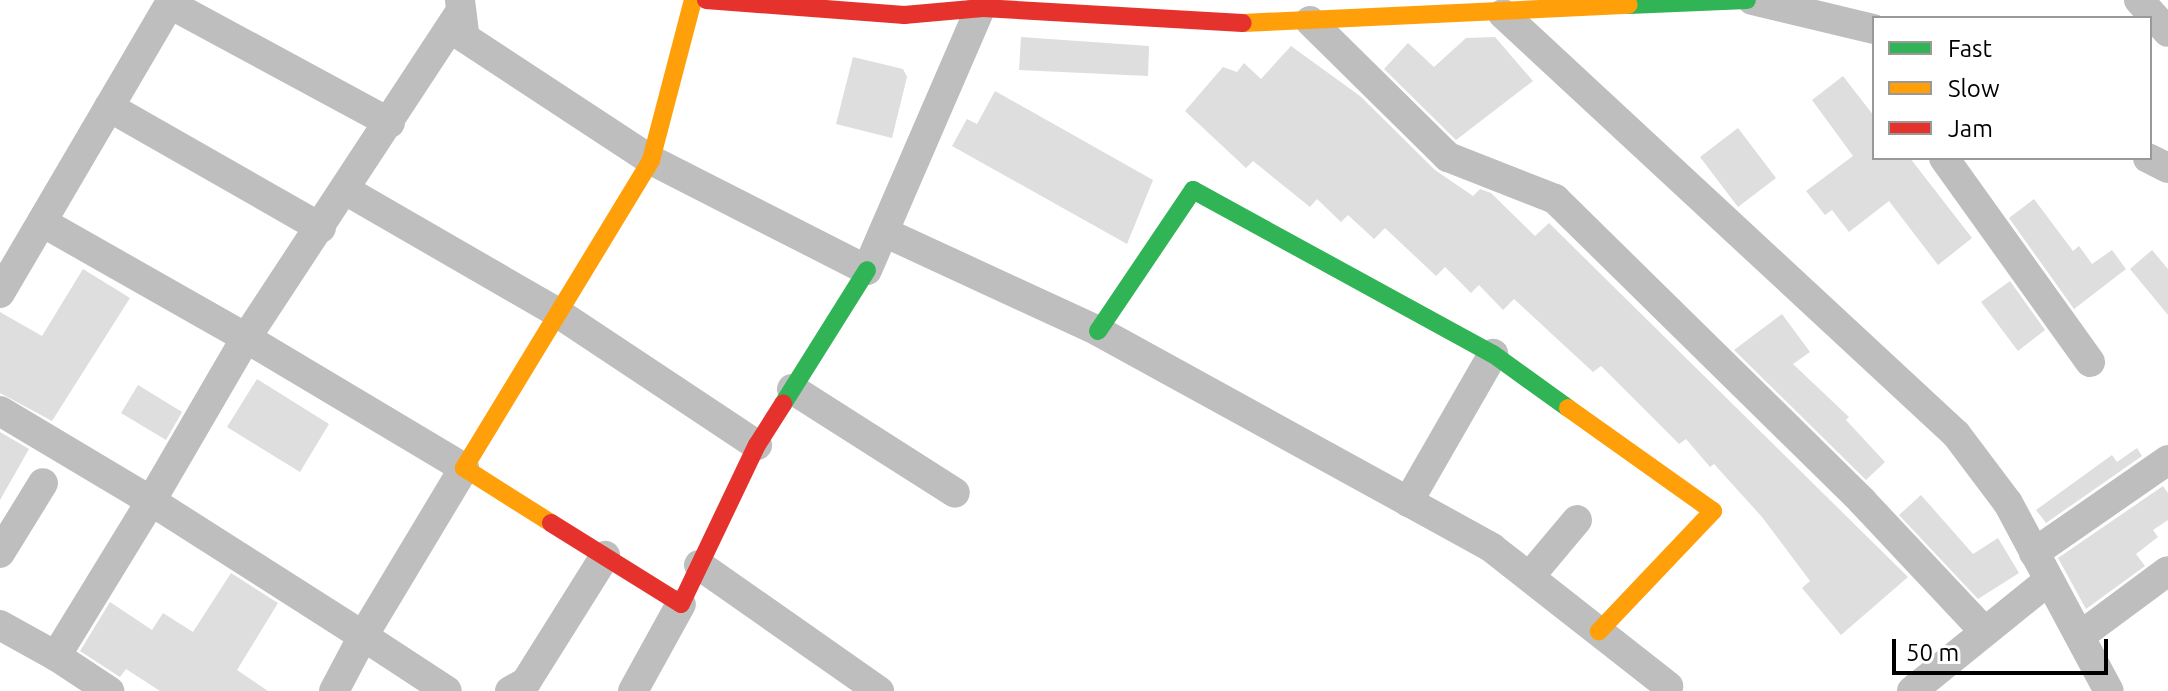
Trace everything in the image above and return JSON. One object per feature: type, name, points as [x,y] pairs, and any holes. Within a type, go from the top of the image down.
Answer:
[{"type":"street","points":[[334,691],[363,636],[651,160],[693,0]]},
{"type":"street","points":[[706,0],[904,15],[983,4],[1230,12],[1310,21],[1449,8],[1503,14],[1750,0],[1870,33]]},
{"type":"street","points":[[2139,0],[2168,32]]},
{"type":"street","points":[[0,293],[171,2],[390,123]]},
{"type":"street","points":[[633,691],[681,604],[757,445],[867,270],[983,4]]},
{"type":"street","points":[[460,6],[465,38],[651,160],[867,270]]},
{"type":"street","points":[[56,656],[246,338],[347,191],[460,6]]},
{"type":"street","points":[[1503,14],[1956,434],[1987,470],[2109,691]]},
{"type":"street","points":[[1310,21],[1448,157],[1555,199],[1862,501],[1984,631]]},
{"type":"street","points":[[109,107],[321,228]]},
{"type":"street","points":[[1945,160],[2090,362]]},
{"type":"street","points":[[1098,331],[1193,190],[1493,354],[1713,511],[1599,631]]},
{"type":"street","points":[[347,191],[558,313],[757,445]]},
{"type":"street","points":[[42,222],[246,338],[464,468],[681,604]]},
{"type":"street","points":[[884,232],[1098,331],[1408,502],[1530,576],[1668,686]]},
{"type":"street","points":[[1408,502],[1493,354]]},
{"type":"street","points":[[792,389],[955,493]]},
{"type":"street","points":[[0,411],[151,501],[447,691]]},
{"type":"street","points":[[2034,553],[2168,460]]},
{"type":"street","points":[[0,553],[43,483]]},
{"type":"street","points":[[1530,576],[1577,520]]},
{"type":"street","points":[[510,691],[526,682],[605,556]]},
{"type":"street","points":[[699,565],[879,691]]},
{"type":"street","points":[[2080,636],[2168,571]]},
{"type":"street","points":[[1912,691],[2049,580]]},
{"type":"street","points":[[0,625],[56,656],[109,691]]},
{"type":"building","points":[[1021,37],[1149,46],[1148,76],[1019,70]]},
{"type":"building","points":[[1495,37],[1533,81],[1456,140],[1384,69],[1408,43],[1434,67],[1466,38]]},
{"type":"building","points":[[1291,46],[1360,96],[1435,170],[1473,196],[1480,189],[1491,193],[1535,236],[1549,223],[1908,577],[1841,635],[1802,588],[1810,581],[1762,517],[1714,464],[1710,467],[1686,439],[1679,444],[1601,366],[1593,372],[1514,299],[1503,310],[1479,285],[1471,293],[1445,267],[1436,276],[1385,228],[1374,239],[1348,215],[1341,222],[1317,199],[1310,207],[1253,161],[1246,168],[1185,111],[1223,67],[1237,72],[1244,63],[1261,79]]},
{"type":"building","points":[[853,57],[903,69],[907,77],[892,138],[836,124]]},
{"type":"building","points":[[1843,76],[1872,113],[1872,160],[1912,160],[1972,238],[1938,265],[1889,201],[1849,232],[1832,210],[1825,215],[1806,191],[1853,156],[1812,100]]},
{"type":"building","points":[[995,91],[1153,180],[1127,244],[952,146],[967,119],[977,124]]},
{"type":"building","points":[[1738,128],[1776,178],[1738,207],[1700,157]]},
{"type":"building","points":[[2034,199],[2073,251],[2079,246],[2092,264],[2112,250],[2126,269],[2074,309],[2009,218]]},
{"type":"building","points":[[2152,250],[2168,269],[2168,315],[2130,269]]},
{"type":"building","points":[[83,269],[130,298],[52,421],[0,393],[0,312],[42,336]]},
{"type":"building","points":[[2010,281],[2045,330],[2018,351],[1981,302]]},
{"type":"building","points":[[1782,314],[1810,352],[1793,364],[1849,417],[1846,420],[1885,462],[1866,480],[1734,350]]},
{"type":"building","points":[[257,379],[329,424],[300,472],[227,427]]},
{"type":"building","points":[[138,385],[182,412],[166,440],[121,413]]},
{"type":"building","points":[[0,432],[29,449],[0,500]]},
{"type":"building","points":[[2137,448],[2142,456],[2046,523],[2036,510],[2112,455],[2117,462]]},
{"type":"building","points":[[2163,486],[2168,493],[2168,520],[2153,530],[2158,537],[2136,554],[2145,566],[2086,609],[2058,558]]},
{"type":"building","points":[[1921,495],[1973,554],[1998,538],[2019,573],[1978,599],[1899,515]]},
{"type":"building","points":[[231,573],[278,603],[237,670],[268,691],[160,691],[126,669],[120,677],[80,651],[110,602],[152,630],[163,613],[193,632]]},
{"type":"traffic: fast","points":[[1629,5],[1747,0]]},
{"type":"traffic: fast","points":[[1098,331],[1193,190],[1493,354],[1568,408]]},
{"type":"traffic: fast","points":[[783,404],[867,270]]},
{"type":"traffic: slow","points":[[551,523],[464,468],[651,160],[693,0]]},
{"type":"traffic: slow","points":[[1243,23],[1629,5]]},
{"type":"traffic: slow","points":[[1568,408],[1713,511],[1599,631]]},
{"type":"traffic: jam","points":[[706,0],[904,15],[983,8],[1243,23]]},
{"type":"traffic: jam","points":[[551,523],[681,604],[757,445],[783,404]]}]
